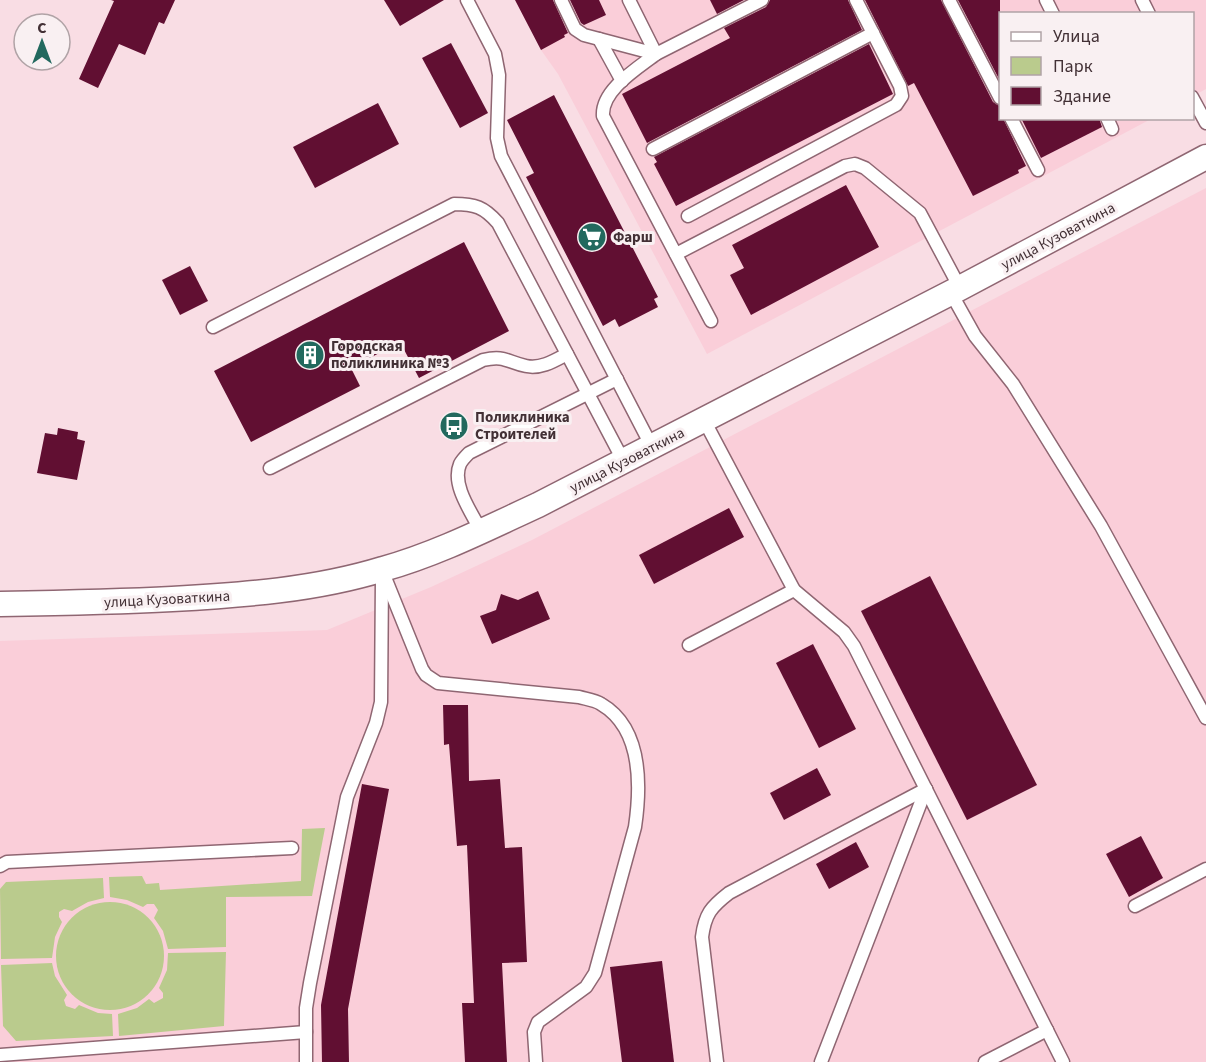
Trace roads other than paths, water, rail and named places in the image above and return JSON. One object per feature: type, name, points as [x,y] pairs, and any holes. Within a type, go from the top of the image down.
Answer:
[{"type":"street","name":"улица Кузоваткина","points":[[0,604],[94,603],[228,596],[320,585],[382,570],[481,531],[624,462],[1206,157]]},
{"type":"lane","points":[[467,0],[495,54],[499,75],[497,138],[501,156],[652,447]]},
{"type":"lane","points":[[561,0],[575,29],[585,35],[656,54]]},
{"type":"lane","points":[[629,0],[656,54]]},
{"type":"lane","points":[[711,321],[603,116],[602,107],[605,100],[622,81],[656,54],[762,0]]},
{"type":"lane","points":[[688,216],[896,105],[902,96],[900,86],[856,0]]},
{"type":"lane","points":[[949,0],[999,96]]},
{"type":"lane","points":[[654,149],[873,33]]},
{"type":"lane","points":[[599,39],[622,81]]},
{"type":"lane","points":[[1194,101],[1206,123]]},
{"type":"lane","points":[[1012,120],[1038,170]]},
{"type":"lane","points":[[676,254],[845,166],[855,164],[865,168],[920,213],[975,336],[1013,384],[1101,526],[1206,718]]},
{"type":"lane","points":[[213,327],[454,204],[470,204],[488,211],[498,224],[624,462]]},
{"type":"lane","points":[[270,468],[483,360],[497,357],[526,366],[538,366],[548,364],[567,354]]},
{"type":"lane","points":[[481,531],[459,486],[460,463],[469,453],[617,379]]},
{"type":"lane","points":[[704,420],[794,590],[844,632],[854,646],[1063,1062]]},
{"type":"lane","points":[[306,1062],[310,983],[347,797],[376,723],[381,702],[382,570]]},
{"type":"lane","points":[[382,570],[411,646],[422,669],[432,681],[579,697],[599,702],[612,712],[624,728],[633,748],[639,778],[639,804],[635,827],[595,973],[586,987],[538,1022],[534,1032],[536,1062]]},
{"type":"lane","points":[[689,645],[794,590]]},
{"type":"lane","points":[[717,1062],[702,937],[704,919],[714,905],[729,893],[926,789]]},
{"type":"lane","points":[[821,1062],[926,789]]},
{"type":"lane","points":[[0,866],[8,862],[292,848]]},
{"type":"lane","points":[[1135,906],[1206,869]]},
{"type":"lane","points":[[985,1062],[1047,1030]]},
{"type":"lane","points":[[0,1055],[306,1032]]},
{"type":"place","name":"Фарш","points":[[592,237]]},
{"type":"place","name":"Городская поликлиника №3","points":[[310,355]]},
{"type":"place","name":"Поликлиника Строителей","points":[[454,426]]}]
